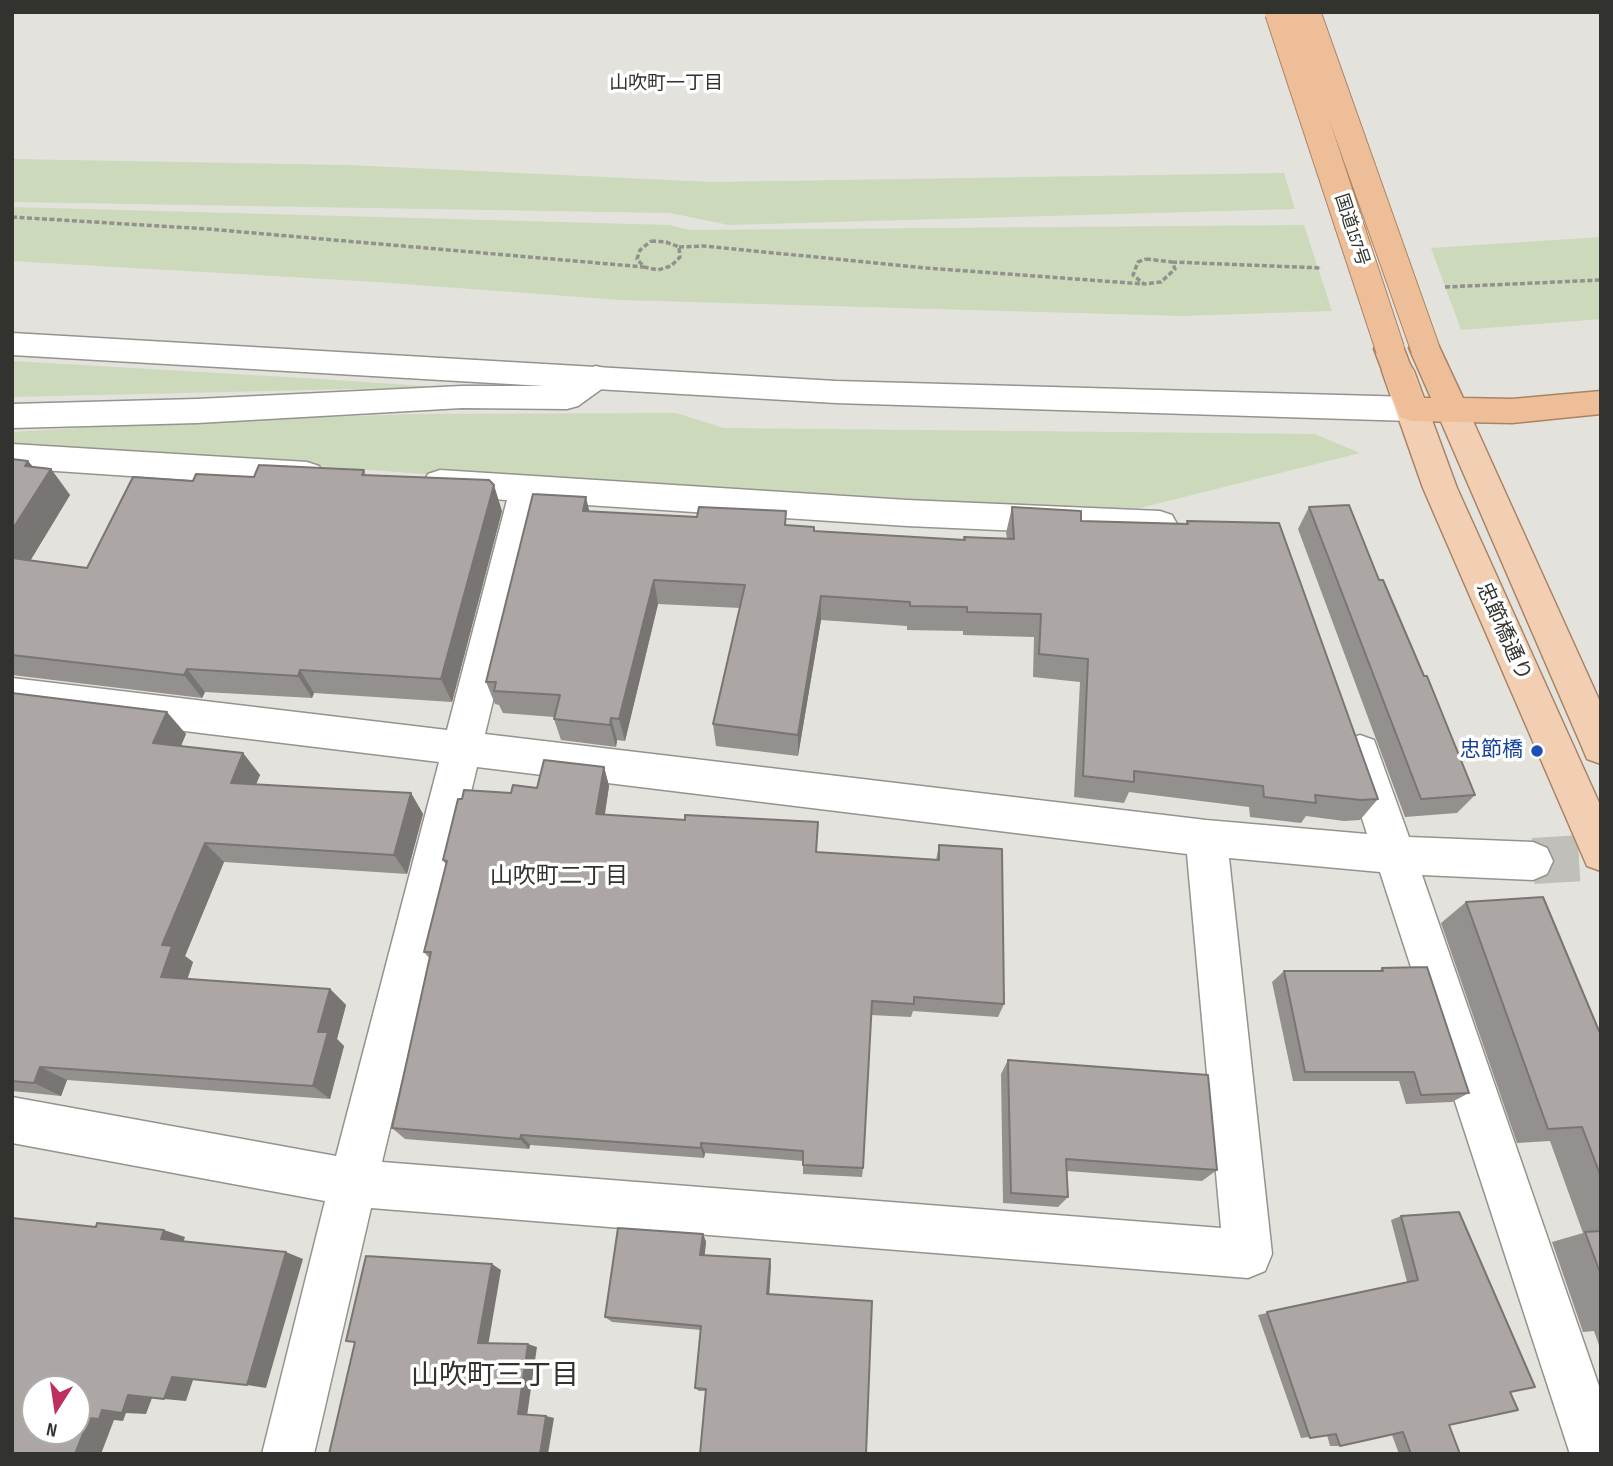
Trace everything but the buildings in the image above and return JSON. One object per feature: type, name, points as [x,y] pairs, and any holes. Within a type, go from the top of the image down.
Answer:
[{"type":"highway","name":"国道157号","points":[[1279,12],[1390,349]]},
{"type":"highway","name":"国道157号","points":[[1306,12],[1425,348],[1452,410]]},
{"type":"highway","points":[[1411,409],[1512,411],[1601,402]]},
{"type":"main road","points":[[1390,349],[1411,409]]},
{"type":"main road","name":"忠節橋通り","points":[[1411,409],[1440,488],[1601,853]]},
{"type":"main road","name":"忠節橋通り","points":[[1452,410],[1601,747]]},
{"type":"street","points":[[12,344],[836,392],[1411,409]]},
{"type":"street","points":[[12,416],[197,411],[462,397],[567,398],[596,377]]},
{"type":"street","points":[[12,456],[332,476]]},
{"type":"street","points":[[416,481],[894,512],[1188,526]]},
{"type":"street","points":[[288,1454],[527,489]]},
{"type":"street","points":[[12,694],[1206,838],[1395,855],[1533,861]]},
{"type":"street","points":[[1349,722],[1596,1454]]},
{"type":"street","points":[[12,1120],[353,1183],[1248,1254],[1206,838]]},
{"type":"path","points":[[12,217],[208,229],[658,270],[671,266],[680,257],[678,247]]},
{"type":"path","points":[[644,267],[637,259],[640,250],[651,242],[666,242],[678,247],[704,246],[873,263],[1144,284],[1161,282],[1170,276],[1175,269],[1172,262]]},
{"type":"path","points":[[1144,284],[1133,275],[1138,262],[1146,259],[1180,264],[1310,266]]},
{"type":"path","points":[[1445,287],[1601,280]]},
{"type":"green space","points":[[12,159],[349,165],[711,182],[1284,173],[1295,209],[729,225],[670,213],[12,202]]},
{"type":"green space","points":[[12,207],[670,225],[690,230],[1304,225],[1332,311],[1182,316],[620,300],[377,282],[12,261]]},
{"type":"green space","points":[[1601,237],[1601,319],[1461,330],[1431,248]]},
{"type":"green space","points":[[12,361],[321,379],[438,387],[12,397]]},
{"type":"green space","points":[[676,413],[724,428],[1315,434],[1360,453],[1140,508],[1064,508],[799,492],[490,479],[131,452],[12,448],[12,432],[198,421],[415,414]]},
{"type":"tunnel","points":[[1533,861],[1601,857]]},
{"type":"place","name":"忠節橋","points":[[1537,751]]},
{"type":"district","name":"山吹町一丁目","points":[[666,84]]},
{"type":"district","name":"山吹町二丁目","points":[[559,877]]},
{"type":"district","name":"山吹町三丁目","points":[[495,1377]]}]
